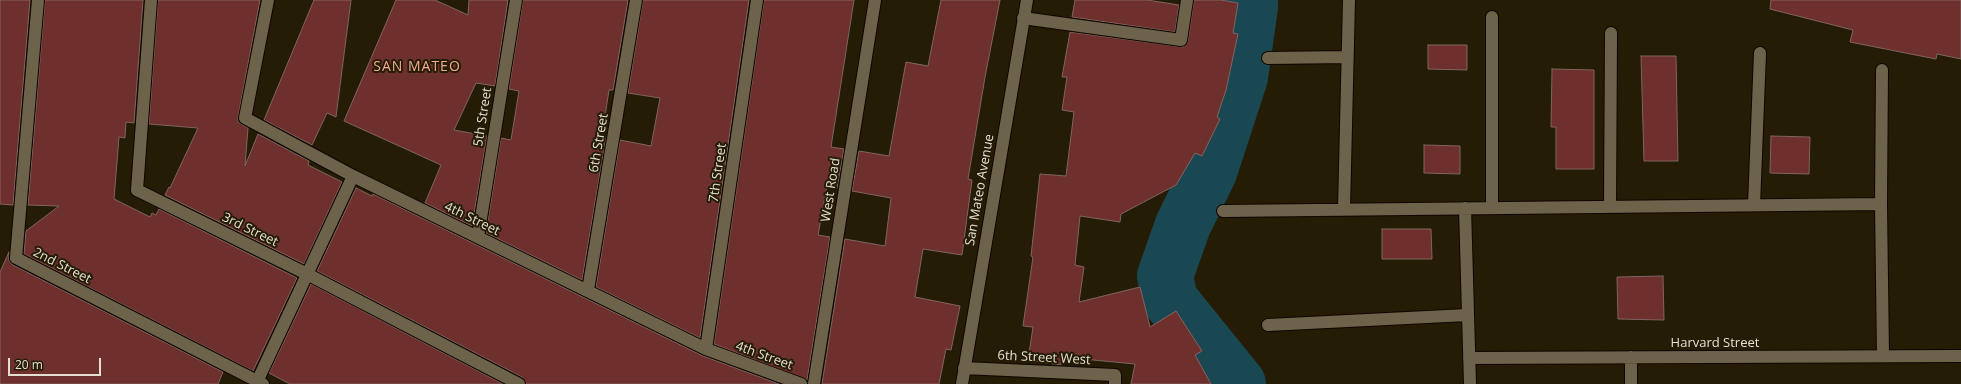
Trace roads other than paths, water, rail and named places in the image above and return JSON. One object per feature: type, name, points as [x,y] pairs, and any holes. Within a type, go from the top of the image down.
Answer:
[{"type":"street","name":"2nd Street","points":[[38,0],[16,258],[259,383]]},
{"type":"street","name":"3rd Street","points":[[151,0],[137,190],[307,274],[519,384]]},
{"type":"street","name":"4th Street","points":[[268,0],[245,118],[353,176],[706,349],[802,384]]},
{"type":"street","name":"5th Street","points":[[478,237],[516,0]]},
{"type":"street","name":"6th Street","points":[[588,290],[636,0]]},
{"type":"street","name":"7th Street","points":[[706,349],[757,0]]},
{"type":"street","name":"West Road","points":[[814,384],[875,0]]},
{"type":"street","name":"San Mateo Avenue","points":[[962,384],[1027,0]]},
{"type":"street","points":[[1023,18],[1181,40],[1187,0]]},
{"type":"street","points":[[1344,210],[1349,0]]},
{"type":"street","points":[[1492,17],[1492,208]]},
{"type":"street","points":[[1610,206],[1611,33]]},
{"type":"street","points":[[1754,205],[1760,53]]},
{"type":"street","points":[[1268,58],[1347,57]]},
{"type":"street","points":[[1882,70],[1881,204],[1883,356]]},
{"type":"street","points":[[259,383],[307,274],[353,176]]},
{"type":"street","points":[[1223,211],[1881,204]]},
{"type":"street","points":[[1465,208],[1470,384]]},
{"type":"street","points":[[1268,325],[1467,315]]},
{"type":"street","name":"Harvard Street","points":[[1469,358],[1961,356]]},
{"type":"street","points":[[1631,357],[1631,384]]},
{"type":"street","name":"6th Street West","points":[[964,368],[1115,375],[1115,384]]},
{"type":"waterway","points":[[1238,384],[1170,300],[1165,276],[1183,225],[1209,172],[1240,77],[1250,0]]},
{"type":"district","name":"SAN MATEO","points":[[417,67]]}]
